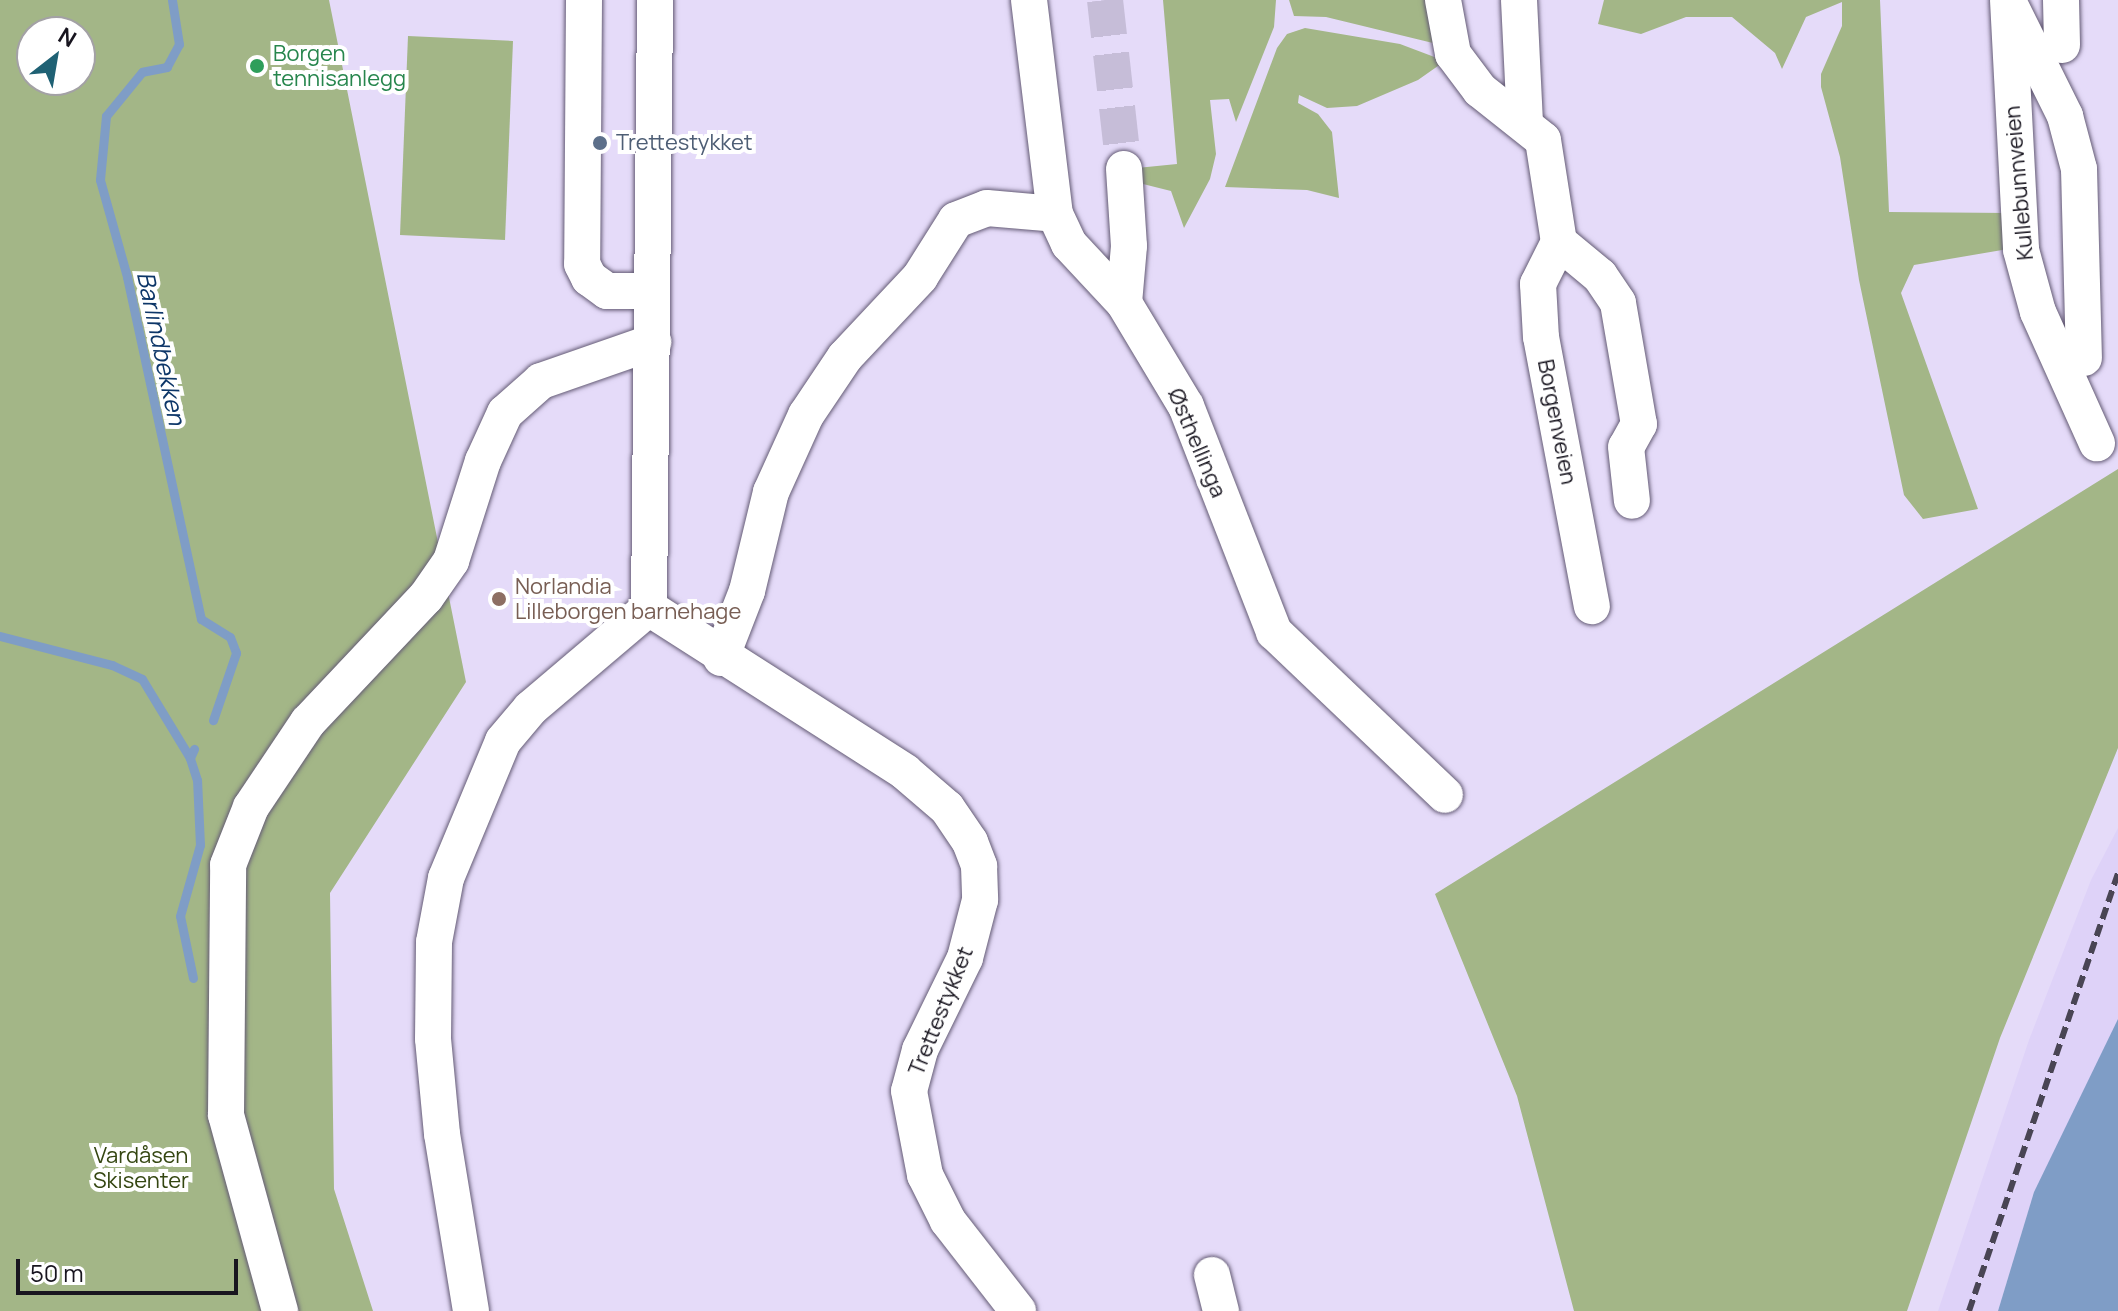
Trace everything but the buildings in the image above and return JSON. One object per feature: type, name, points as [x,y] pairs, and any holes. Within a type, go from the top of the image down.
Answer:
[{"type":"street","points":[[584,0],[582,264],[589,278],[607,291],[652,291]]},
{"type":"street","points":[[471,1311],[458,1255],[433,1039],[434,942],[446,878],[503,741],[531,708],[649,608],[647,460],[653,342],[655,0]]},
{"type":"street","name":"Østhellinga","points":[[1029,0],[1055,214],[1069,244],[1124,303],[1186,406],[1274,632],[1445,795]]},
{"type":"street","points":[[1443,0],[1453,54],[1480,90],[1525,122],[1543,140],[1559,242],[1600,276],[1618,303],[1639,424],[1626,447],[1632,501]]},
{"type":"street","points":[[1519,0],[1525,122]]},
{"type":"street","points":[[2061,0],[2062,45]]},
{"type":"street","name":"Kullebunnveien","points":[[2008,2],[2065,116],[2079,169],[2084,358]]},
{"type":"street","name":"Kullebunnveien","points":[[2008,2],[2010,114],[2021,250],[2038,312],[2097,443]]},
{"type":"street","points":[[1124,169],[1129,246],[1124,303]]},
{"type":"street","points":[[721,658],[747,591],[771,492],[806,415],[845,357],[920,277],[956,220],[987,208],[1055,214]]},
{"type":"street","name":"Borgenveien","points":[[1559,242],[1538,284],[1541,337],[1592,606]]},
{"type":"street","points":[[2021,250],[2043,263],[2060,263],[2080,248]]},
{"type":"street","points":[[280,1311],[226,1115],[228,865],[251,807],[308,722],[426,597],[451,561],[483,461],[505,413],[541,381],[653,342]]},
{"type":"street","name":"Trettestykket","points":[[649,608],[721,658],[905,772],[947,808],[970,842],[979,866],[980,900],[965,958],[920,1050],[909,1091],[912,1120],[925,1175],[948,1221],[1018,1311]]},
{"type":"street","points":[[1212,1275],[1221,1311]]},
{"type":"shaded area","points":[[2118,828],[2118,1019],[2111,1041],[2034,1192],[1998,1311],[1938,1311],[2029,1040],[2091,880]]},
{"type":"green space","name":"Vardåsen Skisenter","points":[[0,0],[329,0],[466,682],[330,893],[334,1189],[373,1311],[0,1311]]},
{"type":"green space","points":[[1163,0],[1276,0],[1274,27],[1236,122],[1229,99],[1210,100],[1216,154],[1210,179],[1184,228],[1171,191],[1135,182],[1137,168],[1177,164]]},
{"type":"green space","points":[[1289,0],[1431,0],[1437,44],[1326,17],[1294,16]]},
{"type":"green space","points":[[1604,0],[1880,0],[1889,212],[2009,213],[2008,249],[1914,265],[1901,293],[1978,509],[1923,519],[1904,495],[1859,280],[1840,157],[1821,87],[1821,74],[1842,26],[1842,2],[1806,17],[1782,69],[1775,53],[1732,17],[1686,17],[1641,34],[1598,24]]},
{"type":"green space","points":[[1305,28],[1400,44],[1445,61],[1418,80],[1357,106],[1327,108],[1299,95],[1298,103],[1318,114],[1332,132],[1339,198],[1307,190],[1225,187],[1277,48],[1287,34]]},
{"type":"green space","points":[[408,36],[513,41],[505,240],[400,235]]},
{"type":"green space","points":[[2118,469],[2118,748],[2000,1038],[1907,1311],[1574,1311],[1517,1096],[1435,894]]},
{"type":"water","points":[[2118,1019],[2118,1311],[1998,1311],[2034,1192]]},
{"type":"waterway","name":"Barlindbekken","points":[[172,0],[179,44],[167,67],[142,72],[106,116],[100,180],[127,277],[201,619],[230,637],[236,653],[213,720]]},
{"type":"waterway","points":[[0,636],[112,665],[142,679],[190,758]]},
{"type":"waterway","name":"Barlindbekken","points":[[193,978],[180,916],[200,845],[197,780],[190,758],[194,749]]},
{"type":"tunnel","points":[[1105,0],[1124,169]]},
{"type":"railway","points":[[1969,1311],[2118,873]]},
{"type":"place","name":"Borgen tennisanlegg","points":[[257,66]]},
{"type":"place","name":"Trettestykket","points":[[600,143]]},
{"type":"place","name":"Norlandia Lilleborgen barnehage","points":[[499,599]]}]
